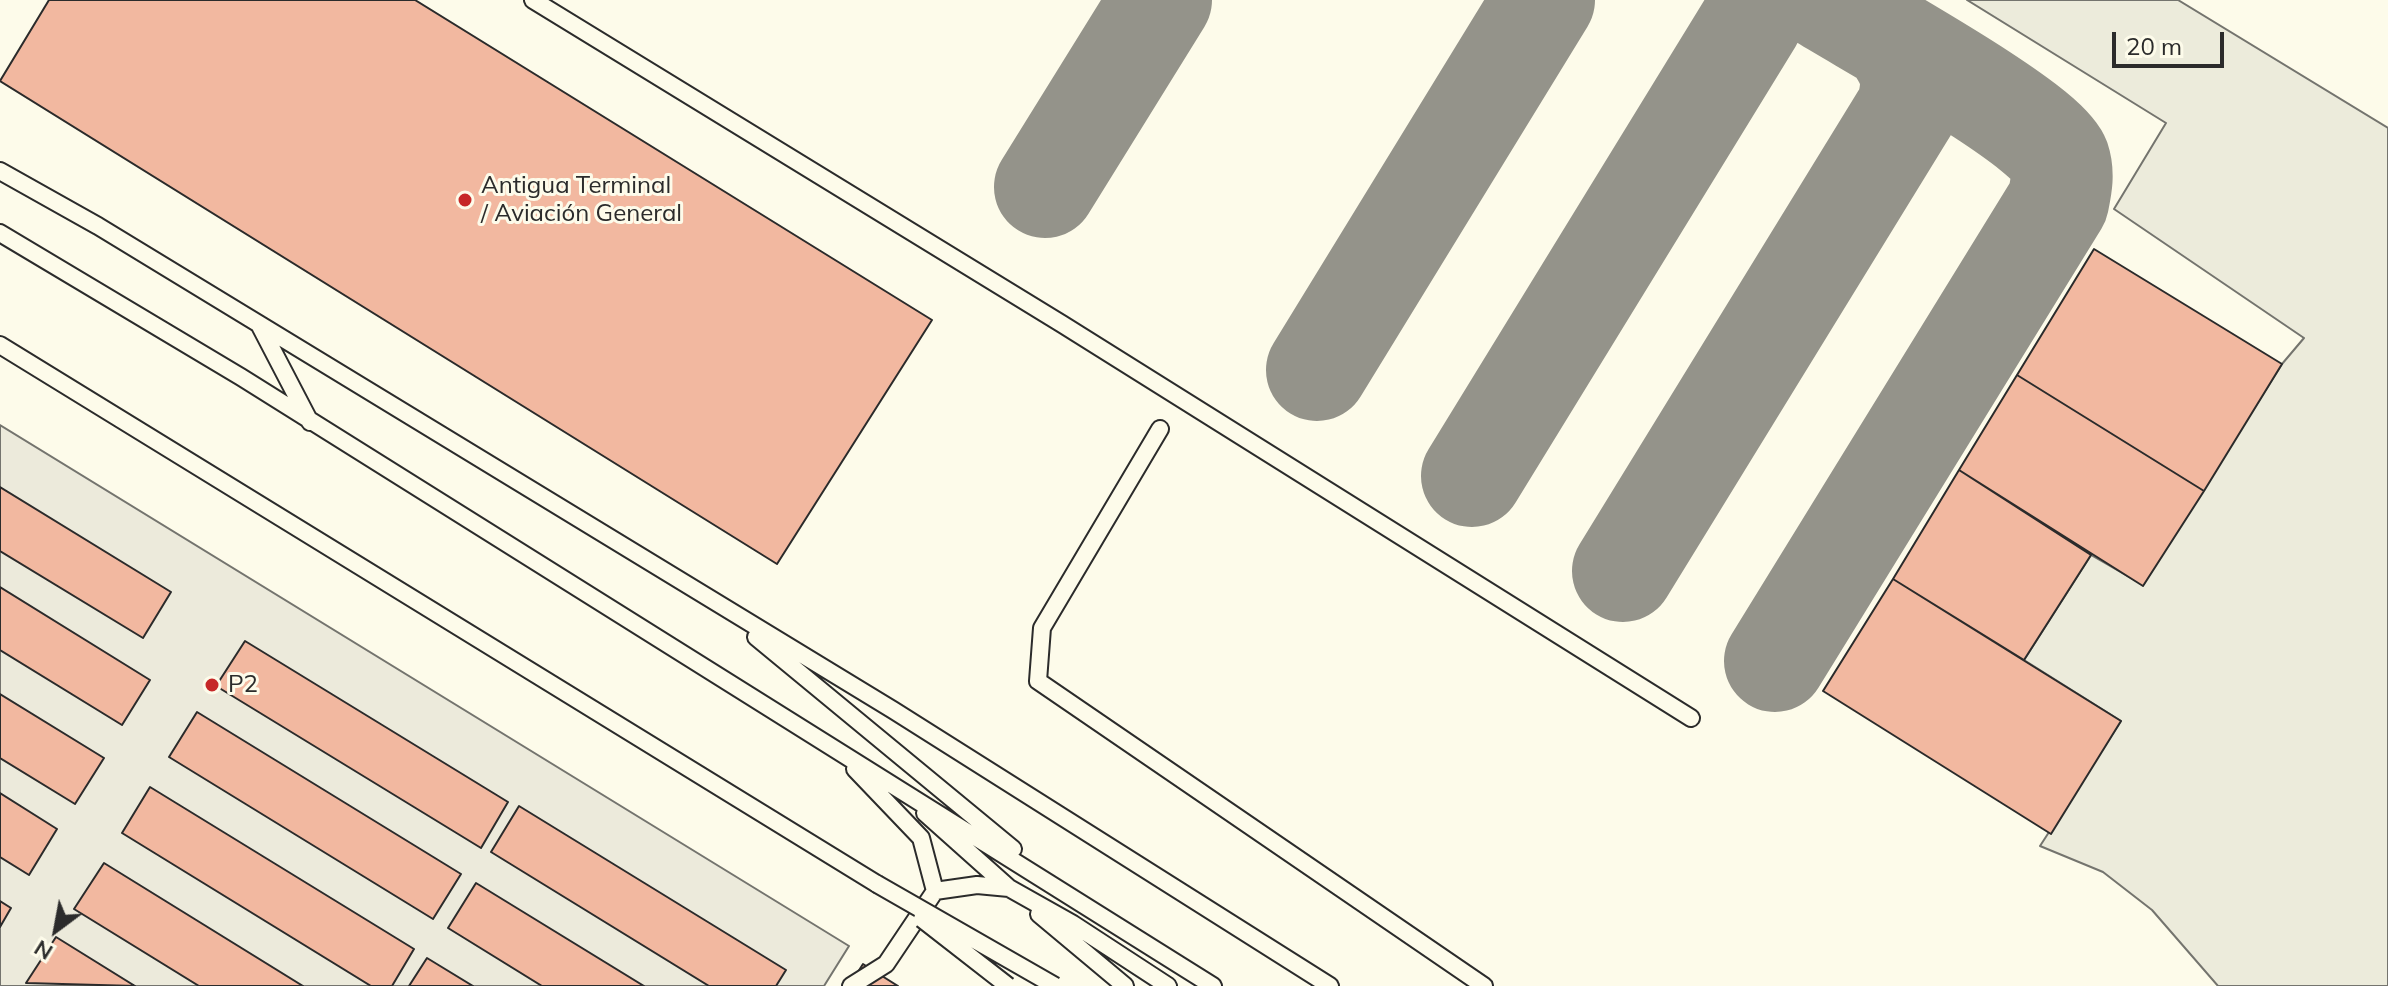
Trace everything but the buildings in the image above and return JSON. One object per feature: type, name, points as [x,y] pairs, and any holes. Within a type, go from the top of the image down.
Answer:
[{"type":"lane","points":[[533,0],[1062,324],[1691,718]]},
{"type":"lane","points":[[0,171],[907,718],[1330,986]]},
{"type":"lane","points":[[0,233],[241,377],[904,793],[1054,883],[1213,986]]},
{"type":"lane","points":[[260,325],[311,423]]},
{"type":"lane","points":[[0,345],[877,884],[1055,986]]},
{"type":"lane","points":[[1160,429],[1042,628],[1038,681],[1484,986]]},
{"type":"lane","points":[[715,603],[1054,883]]},
{"type":"lane","points":[[836,749],[921,838],[935,891]]},
{"type":"lane","points":[[904,793],[963,851],[1125,986]]},
{"type":"lane","points":[[877,884],[1008,986]]},
{"type":"lane","points":[[851,986],[886,964],[935,891],[977,885],[1009,888],[1073,924],[1168,986]]},
{"type":"shaded area","points":[[1967,0],[2178,0],[2388,128],[2388,986],[2218,986],[2152,910],[2103,872],[2040,846],[2121,721],[2024,660],[2091,555],[2143,585],[2282,364],[2304,338],[2114,209],[2166,123]]},
{"type":"shaded area","name":"P2","points":[[0,425],[849,946],[824,986],[0,986]]},
{"type":"taxiway","points":[[1045,187],[1161,0]]},
{"type":"taxiway","points":[[1317,370],[1544,0]]},
{"type":"taxiway","points":[[1472,476],[1752,20],[1759,0]]},
{"type":"taxiway","points":[[1775,661],[2058,202],[2062,180],[2059,159],[2047,143],[2023,123],[1953,76],[1825,0]]},
{"type":"taxiway","points":[[1623,571],[1907,109],[1910,74],[1894,42]]},
{"type":"place","name":"Antigua Terminal / Aviación General","points":[[465,200]]},
{"type":"place","name":"P2","points":[[212,685]]}]
